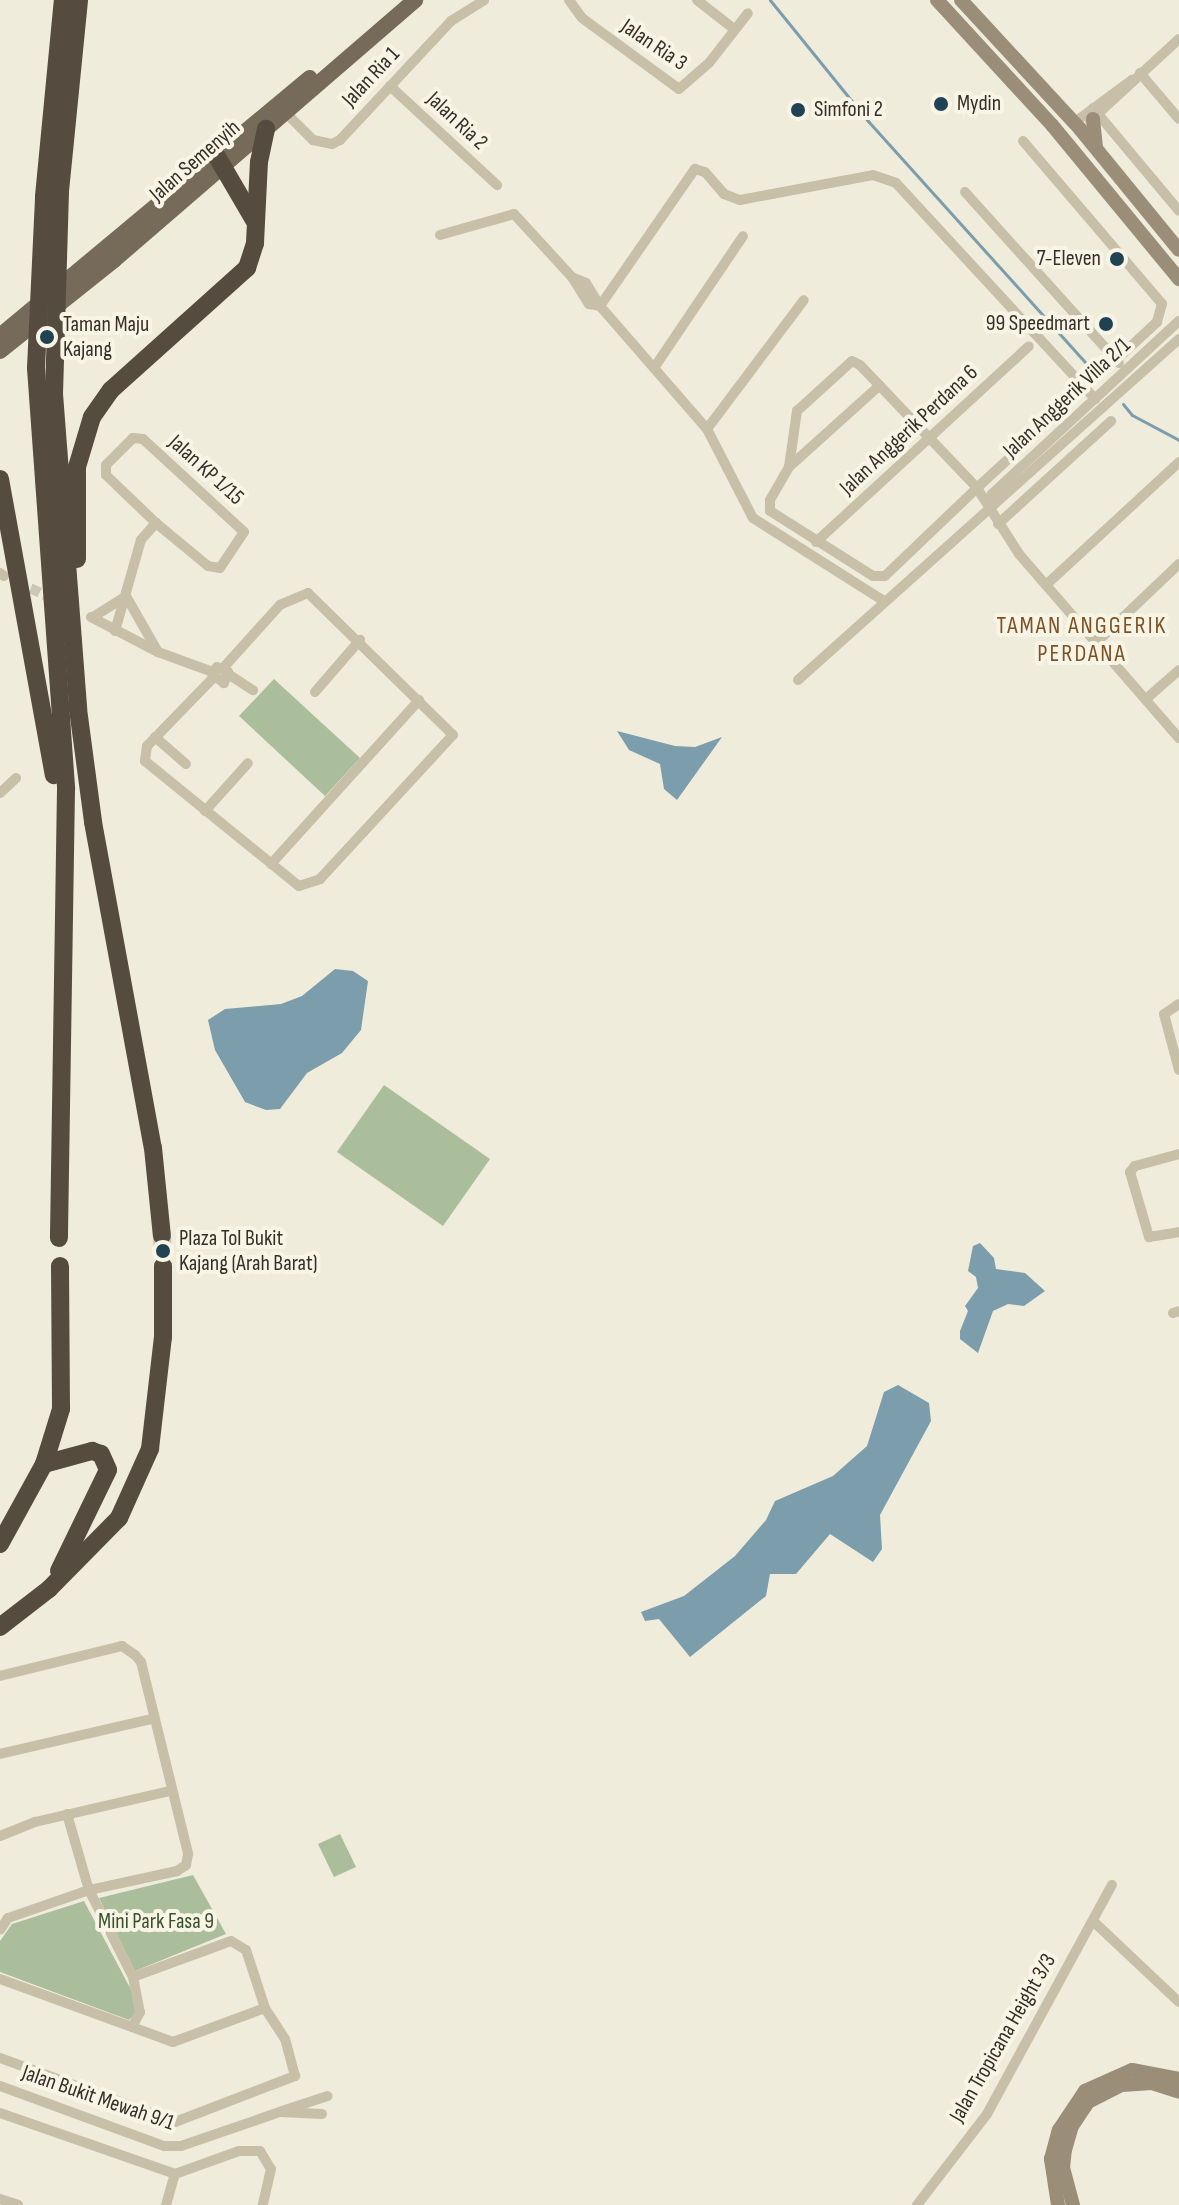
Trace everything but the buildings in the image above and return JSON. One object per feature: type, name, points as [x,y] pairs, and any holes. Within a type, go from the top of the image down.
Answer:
[{"type":"highway","points":[[59,1238],[66,789],[36,368],[52,194],[63,0]]},
{"type":"highway","points":[[79,0],[52,194],[54,394],[78,709],[153,1148],[162,1236]]},
{"type":"highway","points":[[78,709],[77,467],[81,445],[111,390],[247,268],[255,243],[254,220],[266,129]]},
{"type":"highway","points":[[220,160],[254,220]]},
{"type":"highway","points":[[0,479],[63,829]]},
{"type":"highway","points":[[0,1544],[44,1464],[63,1387],[60,1266]]},
{"type":"highway","points":[[0,1627],[49,1589],[119,1518],[150,1449],[163,1337],[163,1266]]},
{"type":"highway","points":[[44,1464],[92,1451],[101,1454],[108,1470],[49,1589]]},
{"type":"main road","name":"Jalan Semenyih","points":[[0,351],[408,0]]},
{"type":"main road","name":"Jalan Semenyih","points":[[220,160],[286,113],[415,0]]},
{"type":"main road","name":"Jalan Semenyih","points":[[0,336],[100,262]]},
{"type":"street","name":"Jalan Ria 1","points":[[286,113],[313,140],[332,144],[451,21],[484,0]]},
{"type":"street","name":"Jalan Ria 3","points":[[569,0],[603,35],[670,85],[685,88],[734,29]]},
{"type":"street","points":[[697,0],[734,29],[748,13]]},
{"type":"street","points":[[937,0],[1052,125],[1179,279]]},
{"type":"street","points":[[961,0],[1064,110],[1179,250]]},
{"type":"street","points":[[1071,149],[1076,127],[1179,39]]},
{"type":"street","points":[[994,63],[998,40]]},
{"type":"street","points":[[1136,76],[1179,119]]},
{"type":"street","name":"Jalan Ria 2","points":[[390,86],[497,185]]},
{"type":"street","points":[[1064,110],[1093,113],[1179,211]]},
{"type":"street","points":[[1093,113],[1096,147]]},
{"type":"street","points":[[1052,125],[1076,127]]},
{"type":"street","points":[[1023,141],[1162,304],[1157,322],[1116,360]]},
{"type":"street","points":[[600,306],[688,178],[700,168],[724,194],[740,200],[873,175],[886,177],[1095,399]]},
{"type":"street","points":[[965,192],[1134,379]]},
{"type":"street","points":[[440,235],[514,214],[572,277],[589,304],[600,306],[707,429],[753,518],[884,601]]},
{"type":"street","points":[[654,368],[743,236]]},
{"type":"street","points":[[707,429],[804,300]]},
{"type":"street","name":"Jalan Anggerik Villa 2/1","points":[[989,508],[992,494],[1179,321]]},
{"type":"street","name":"Jalan Anggerik Villa 2/1","points":[[798,680],[989,508],[1001,502],[1179,339]]},
{"type":"street","name":"Jalan Anggerik Perdana 6","points":[[816,542],[1029,346]]},
{"type":"street","points":[[789,467],[797,411],[852,361],[880,385],[977,488],[998,524],[1179,738]]},
{"type":"street","points":[[880,385],[789,467],[770,500],[770,511],[873,576],[885,576],[1069,403],[1071,392]]},
{"type":"street","points":[[998,524],[1111,421]]},
{"type":"street","name":"Jalan KP 1/15","points":[[133,438],[143,439],[244,532],[242,541],[214,569],[156,523],[105,472],[133,438]]},
{"type":"street","points":[[1047,584],[1179,462]]},
{"type":"street","points":[[115,631],[141,540],[156,523]]},
{"type":"street","points":[[1097,642],[1179,564]]},
{"type":"street","points":[[302,592],[317,599],[360,640],[451,732],[450,740],[320,879],[299,886],[145,761],[155,737],[220,673],[280,605],[302,592]]},
{"type":"street","points":[[126,596],[92,617],[158,652],[220,673],[253,690]]},
{"type":"street","points":[[126,596],[158,652]]},
{"type":"street","points":[[315,692],[360,640]]},
{"type":"street","points":[[1146,699],[1179,670]]},
{"type":"street","points":[[271,864],[419,700]]},
{"type":"street","points":[[155,737],[186,764]]},
{"type":"street","points":[[205,811],[248,763]]},
{"type":"street","points":[[0,793],[16,778]]},
{"type":"street","points":[[1179,1004],[1164,1014],[1179,1070]]},
{"type":"street","points":[[1179,1154],[1135,1166],[1130,1172],[1146,1231],[1155,1239],[1179,1232]]},
{"type":"street","points":[[0,1676],[122,1646],[141,1662],[152,1719],[188,1854],[186,1865],[89,1890],[8,1918],[0,1930]]},
{"type":"street","points":[[0,1754],[152,1719]]},
{"type":"street","points":[[0,1836],[67,1814],[170,1791]]},
{"type":"street","points":[[67,1814],[89,1890],[133,1977],[140,2012],[132,2027]]},
{"type":"street","name":"Jalan Tropicana Height 3/3","points":[[917,2205],[987,2114],[1112,1885]]},
{"type":"street","points":[[1093,1921],[1179,2002]]},
{"type":"street","points":[[0,2058],[175,2122],[295,2076],[281,2030],[265,2008],[246,1950],[231,1941],[133,1977]]},
{"type":"street","points":[[0,1979],[173,2042],[265,2008]]},
{"type":"street","points":[[1058,2205],[1051,2159],[1059,2130],[1085,2091],[1132,2070],[1162,2072],[1179,2079]]},
{"type":"street","points":[[1073,2205],[1063,2168],[1065,2150],[1072,2126],[1088,2102],[1122,2085],[1152,2083],[1179,2092]]},
{"type":"street","name":"Jalan Bukit Mewah 9/1","points":[[0,2086],[164,2146],[181,2146],[280,2112],[322,2114]]},
{"type":"street","points":[[280,2112],[328,2096]]},
{"type":"street","points":[[0,2113],[175,2174],[239,2151],[260,2151],[269,2160],[263,2205]]},
{"type":"street","points":[[166,2205],[175,2174]]},
{"type":"street","points":[[0,2199],[18,2205]]},
{"type":"green space","points":[[274,679],[360,758],[325,796],[239,716]]},
{"type":"green space","points":[[384,1085],[490,1159],[443,1226],[337,1152]]},
{"type":"green space","points":[[340,1834],[356,1867],[334,1877],[318,1844]]},
{"type":"green space","name":"Mini Park Fasa 9","points":[[193,1875],[226,1934],[135,1971],[99,1898]]},
{"type":"green space","points":[[84,1901],[136,1999],[135,2014],[129,2020],[0,1972],[0,1941],[12,1924]]},
{"type":"water","points":[[617,731],[675,746],[695,747],[722,737],[677,800],[664,789],[660,764],[629,750]]},
{"type":"water","points":[[335,969],[353,971],[368,981],[361,1030],[342,1053],[307,1073],[280,1109],[266,1110],[245,1102],[215,1050],[208,1020],[225,1009],[281,1004],[302,996]]},
{"type":"water","points":[[980,1243],[994,1258],[996,1269],[1025,1273],[1045,1291],[1024,1306],[1008,1304],[993,1311],[978,1353],[960,1339],[960,1331],[968,1311],[965,1306],[978,1288],[976,1277],[968,1271],[973,1246]]},
{"type":"water","points":[[898,1385],[929,1403],[931,1421],[880,1515],[882,1549],[873,1562],[830,1534],[796,1574],[770,1574],[766,1596],[690,1657],[659,1619],[645,1621],[641,1612],[684,1596],[735,1556],[766,1520],[775,1501],[833,1476],[867,1446],[884,1392]]},
{"type":"waterway","points":[[770,0],[868,121],[1098,376]]},
{"type":"waterway","points":[[1123,404],[1132,415],[1179,440]]},
{"type":"tunnel","points":[[17,582],[53,599]]},
{"type":"tunnel","points":[[162,1236],[163,1266]]},
{"type":"place","name":"Mydin","points":[[941,104]]},
{"type":"place","name":"Simfoni 2","points":[[798,110]]},
{"type":"place","name":"7-Eleven","points":[[1117,259]]},
{"type":"place","name":"99 Speedmart","points":[[1106,324]]},
{"type":"place","name":"Taman Maju Kajang","points":[[47,337]]},
{"type":"place","name":"Plaza Tol Bukit Kajang (Arah Barat)","points":[[163,1251]]},
{"type":"district","name":"TAMAN ANGGERIK PERDANA","points":[[1082,640]]}]
